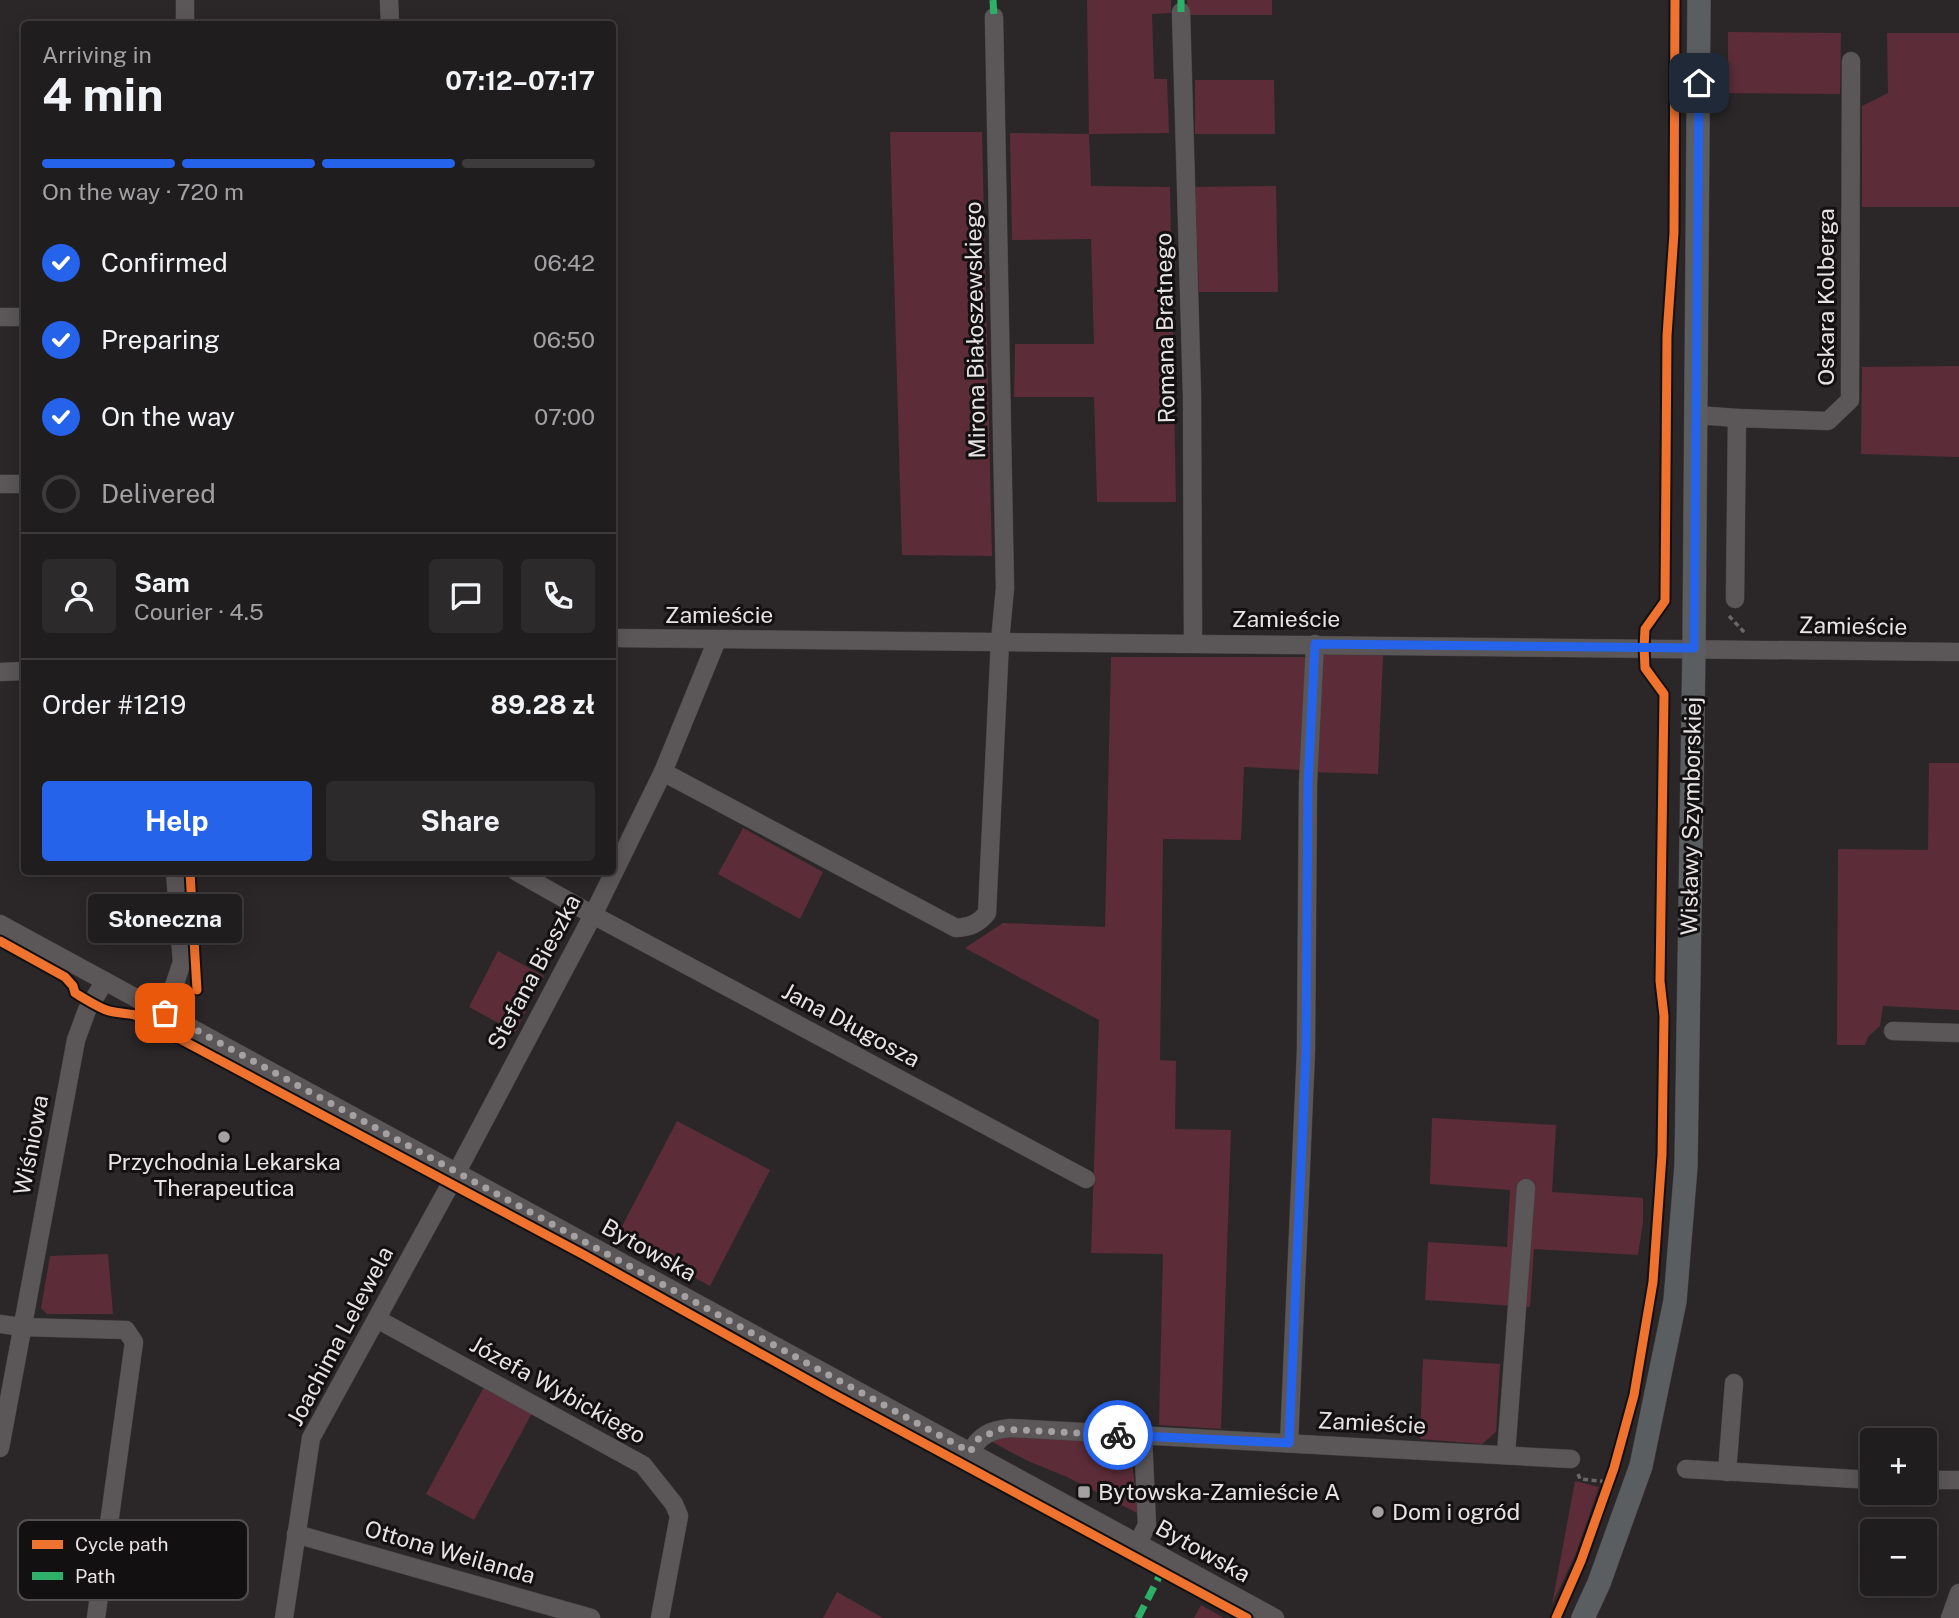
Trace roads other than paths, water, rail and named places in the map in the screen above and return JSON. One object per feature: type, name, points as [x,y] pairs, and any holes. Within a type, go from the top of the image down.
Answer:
[{"type":"main road","name":"Wisławy Szymborskiej","points":[[1583,1618],[1599,1583],[1640,1466],[1675,1301],[1686,1166],[1697,415],[1699,0]]},
{"type":"street","points":[[185,0],[186,21]]},
{"type":"street","points":[[389,0],[390,21]]},
{"type":"street","name":"Romana Bratnego","points":[[1181,12],[1192,395],[1193,643]]},
{"type":"street","name":"Mirona Białoszewskiego","points":[[663,772],[956,928],[968,927],[987,914],[1005,588],[994,17]]},
{"type":"street","name":"Oskara Kolberga","points":[[1697,415],[1828,421],[1850,400],[1851,61]]},
{"type":"street","points":[[0,317],[21,317]]},
{"type":"street","points":[[1735,599],[1737,418]]},
{"type":"street","points":[[0,484],[21,484]]},
{"type":"street","name":"Zamieście","points":[[616,638],[1959,652]]},
{"type":"street","name":"Stefana Bieszka","points":[[616,868],[663,772],[717,639]]},
{"type":"street","points":[[1289,1443],[1306,1050],[1308,783],[1315,644]]},
{"type":"street","points":[[0,672],[21,671]]},
{"type":"street","points":[[165,1013],[182,962],[175,875]]},
{"type":"street","name":"Jana Długosza","points":[[522,875],[1087,1178]]},
{"type":"street","name":"Stefana Bieszka","points":[[457,1171],[613,875]]},
{"type":"street","name":"Bytowska","points":[[0,924],[1275,1618]]},
{"type":"street","name":"Wiśniowa","points":[[0,1448],[76,1040],[87,1010],[105,981]]},
{"type":"street","points":[[1893,1031],[1959,1033]]},
{"type":"street","name":"Joachima Lelewela","points":[[284,1618],[311,1438],[457,1171]]},
{"type":"street","points":[[1506,1454],[1526,1188]]},
{"type":"street","name":"Józefa Wybickiego","points":[[377,1319],[643,1465],[674,1504],[678,1516],[660,1618]]},
{"type":"street","points":[[0,1324],[125,1330],[134,1342],[109,1520]]},
{"type":"street","points":[[1727,1472],[1734,1383]]},
{"type":"street","name":"Zamieście","points":[[970,1452],[979,1438],[1010,1428],[1571,1459]]},
{"type":"street","points":[[1138,1543],[1147,1525],[1143,1437]]},
{"type":"street","points":[[1686,1469],[1860,1479]]},
{"type":"street","points":[[1937,1480],[1959,1480]]},
{"type":"street","name":"Ottona Weilanda","points":[[296,1534],[591,1618]]},
{"type":"street","points":[[1950,1618],[1959,1592]]},
{"type":"street","points":[[96,1618],[98,1600]]},
{"type":"place","name":"Słoneczna","points":[[165,1013]]},
{"type":"place","name":"Przychodnia Lekarska Therapeutica","points":[[224,1137]]},
{"type":"place","name":"Bytowska-Zamieście A","points":[[1084,1492]]},
{"type":"place","name":"Dom i ogród","points":[[1378,1512]]}]
